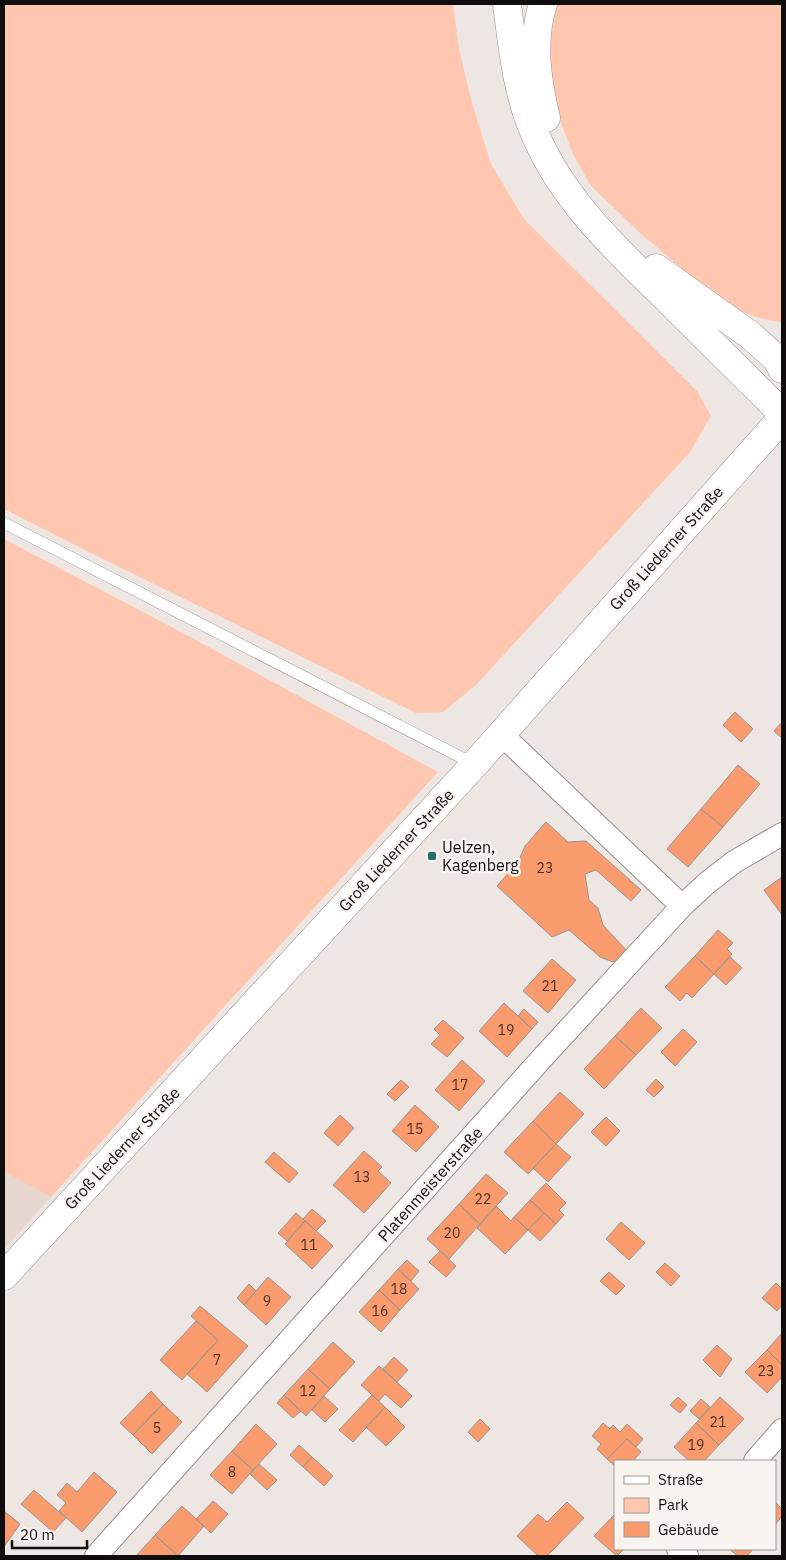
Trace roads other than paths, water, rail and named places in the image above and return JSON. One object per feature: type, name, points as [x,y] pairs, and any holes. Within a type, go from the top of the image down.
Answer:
[{"type":"main road","points":[[507,4],[514,60],[520,89],[541,147],[559,177],[579,206],[624,258],[782,413]]},
{"type":"main road","points":[[543,4],[539,15],[536,53],[538,86],[549,128],[566,166],[588,200],[660,272],[750,335],[777,359],[782,369]]},
{"type":"main road","points":[[750,335],[782,341]]},
{"type":"main road","name":"Groß Liederner Straße","points":[[4,1276],[474,765],[782,418]]},
{"type":"street","points":[[501,734],[682,906]]},
{"type":"street","name":"Platenmeisterstraße","points":[[96,1556],[544,1056],[682,906],[734,862],[782,834]]},
{"type":"street","points":[[756,1460],[782,1430]]},
{"type":"lane","points":[[4,523],[474,765]]},
{"type":"place","name":"Uelzen, Kagenberg","points":[[432,856]]}]
